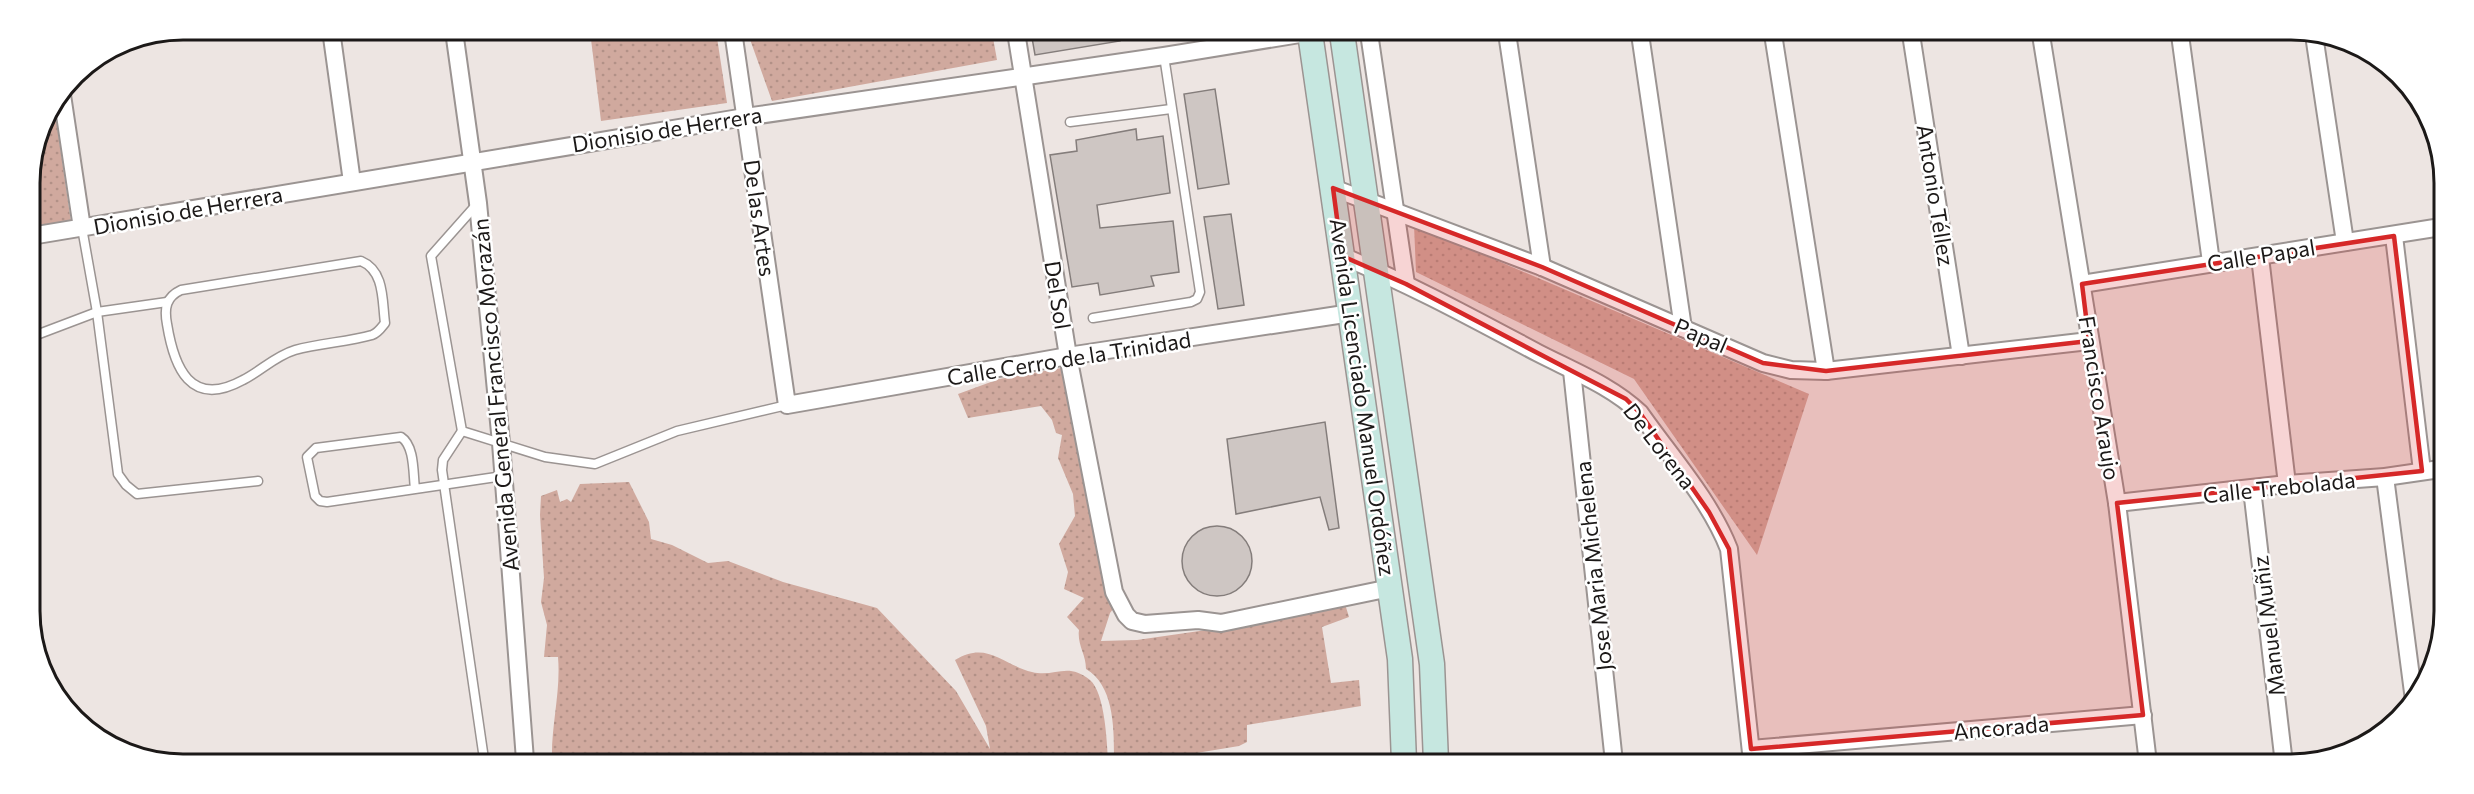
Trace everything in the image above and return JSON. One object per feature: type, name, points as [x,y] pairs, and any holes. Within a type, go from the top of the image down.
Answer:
[{"type":"main road","name":"Avenida Licenciado Manuel Ordóñez","points":[[1309,40],[1333,188],[1400,659],[1404,753]]},
{"type":"main road","name":"Avenida Licenciado Manuel Ordóñez","points":[[1343,40],[1432,664],[1436,753]]},
{"type":"street","points":[[332,40],[352,182]]},
{"type":"street","name":"Avenida General Francisco Morazán","points":[[455,40],[478,203],[501,442],[525,754]]},
{"type":"street","name":"De las Artes","points":[[734,40],[787,405]]},
{"type":"street","name":"Del Sol","points":[[1017,40],[1068,357],[1114,592],[1126,615],[1132,621],[1144,624],[1198,620],[1221,622],[1390,588]]},
{"type":"street","name":"Dionisio de Herrera","points":[[41,234],[745,117],[1022,78],[1264,40]]},
{"type":"street","points":[[1370,40],[1406,284]]},
{"type":"street","points":[[1508,40],[1542,267]]},
{"type":"street","points":[[1641,40],[1683,328]]},
{"type":"street","points":[[1774,40],[1826,371]]},
{"type":"street","name":"Antonio Téllez","points":[[1912,40],[1961,356]]},
{"type":"street","name":"Francisco Araujo","points":[[2043,40],[2082,284],[2089,342],[2117,503],[2147,753]]},
{"type":"street","points":[[2181,40],[2211,262]]},
{"type":"street","points":[[2315,43],[2345,242]]},
{"type":"street","points":[[64,106],[82,228]]},
{"type":"street","name":"Papal","points":[[1333,188],[1542,267],[1763,363],[1791,370],[1826,371],[2089,342]]},
{"type":"street","name":"Calle Papal","points":[[2082,284],[2434,228]]},
{"type":"street","points":[[2394,236],[2422,471]]},
{"type":"street","name":"De Lorena","points":[[1342,256],[1406,284],[1626,399],[1640,413],[1722,531],[1733,567],[1752,753]]},
{"type":"street","points":[[2260,257],[2287,484]]},
{"type":"street","name":"Calle Cerro de la Trinidad","points":[[787,405],[1068,357],[1351,313]]},
{"type":"street","name":"Jose Maria Michelena","points":[[1572,371],[1613,753]]},
{"type":"street","name":"Calle Trebolada","points":[[2117,503],[2287,484],[2385,477],[2434,470]]},
{"type":"street","points":[[2385,477],[2412,685]]},
{"type":"street","name":"Manuel Muñiz","points":[[2252,489],[2283,753]]},
{"type":"street","name":"Ancorada","points":[[1778,753],[2143,715]]},
{"type":"lane","points":[[1093,318],[1191,302],[1197,299],[1200,291],[1164,56]]},
{"type":"lane","points":[[1070,122],[1171,109]]},
{"type":"lane","points":[[478,203],[435,248],[432,256],[462,431],[443,460],[443,485],[483,754]]},
{"type":"lane","points":[[82,228],[97,312],[118,474],[137,494],[258,481]]},
{"type":"lane","points":[[41,333],[97,312],[167,302],[173,294],[181,290],[362,261],[375,270],[379,280],[385,323],[373,335],[322,342],[291,351],[243,380],[223,388],[207,388],[186,380],[176,366],[165,312],[167,302]]},
{"type":"lane","points":[[462,431],[554,459],[595,464],[677,431],[787,405]]},
{"type":"lane","points":[[415,489],[410,448],[407,441],[401,438],[316,448],[306,457],[315,496],[320,501],[415,489],[503,476]]},
{"type":"highlighted area","points":[[1333,188],[1542,267],[1763,363],[1826,371],[2089,341],[2082,284],[2394,236],[2422,471],[2117,503],[2143,715],[1751,749],[1729,549],[1709,512],[1640,413],[1626,399],[1406,284],[1342,256]]},
{"type":"shaded area","points":[[591,40],[717,40],[727,103],[601,121]]},
{"type":"shaded area","points":[[750,40],[993,40],[997,60],[772,101]]},
{"type":"shaded area","points":[[56,119],[71,222],[41,227],[43,155]]},
{"type":"shaded area","points":[[1414,225],[1809,394],[1757,555],[1634,379],[1416,272]]},
{"type":"shaded area","points":[[1067,367],[1108,598],[1117,604],[1110,613],[1101,641],[1137,640],[1248,624],[1345,604],[1349,617],[1322,627],[1331,683],[1359,680],[1361,706],[1247,725],[1247,742],[1239,746],[1193,754],[1114,754],[1113,723],[1108,698],[1103,686],[1086,669],[1079,630],[1067,617],[1084,598],[1064,589],[1068,572],[1059,544],[1075,516],[1073,494],[1058,458],[1062,435],[1056,433],[1052,420],[1041,406],[968,418],[958,394],[999,379]]},
{"type":"shaded area","points":[[629,482],[649,522],[651,539],[672,545],[708,563],[728,561],[783,582],[877,608],[956,691],[990,749],[986,726],[955,660],[966,654],[986,653],[1032,672],[1068,671],[1082,674],[1095,686],[1099,695],[1108,754],[552,754],[559,670],[558,657],[544,657],[547,625],[541,602],[544,578],[541,496],[557,490],[560,502],[567,499],[571,502],[580,484]]},
{"type":"building","points":[[1032,40],[1120,40],[1120,41],[1035,55]]},
{"type":"building","points":[[1215,89],[1229,184],[1198,189],[1184,94]]},
{"type":"building","points":[[1136,129],[1137,140],[1163,136],[1170,193],[1097,205],[1100,228],[1173,221],[1179,272],[1151,276],[1154,286],[1100,295],[1098,283],[1072,287],[1050,155],[1077,151],[1076,140]]},
{"type":"building","points":[[1231,214],[1244,305],[1218,309],[1204,217]]},
{"type":"building","points":[[1325,422],[1339,528],[1329,530],[1320,497],[1236,514],[1227,439]]},
{"type":"building","points":[[1224,526],[1237,532],[1246,541],[1250,547],[1252,561],[1250,575],[1242,586],[1231,594],[1210,596],[1192,586],[1184,575],[1182,554],[1192,536],[1203,528]]}]
